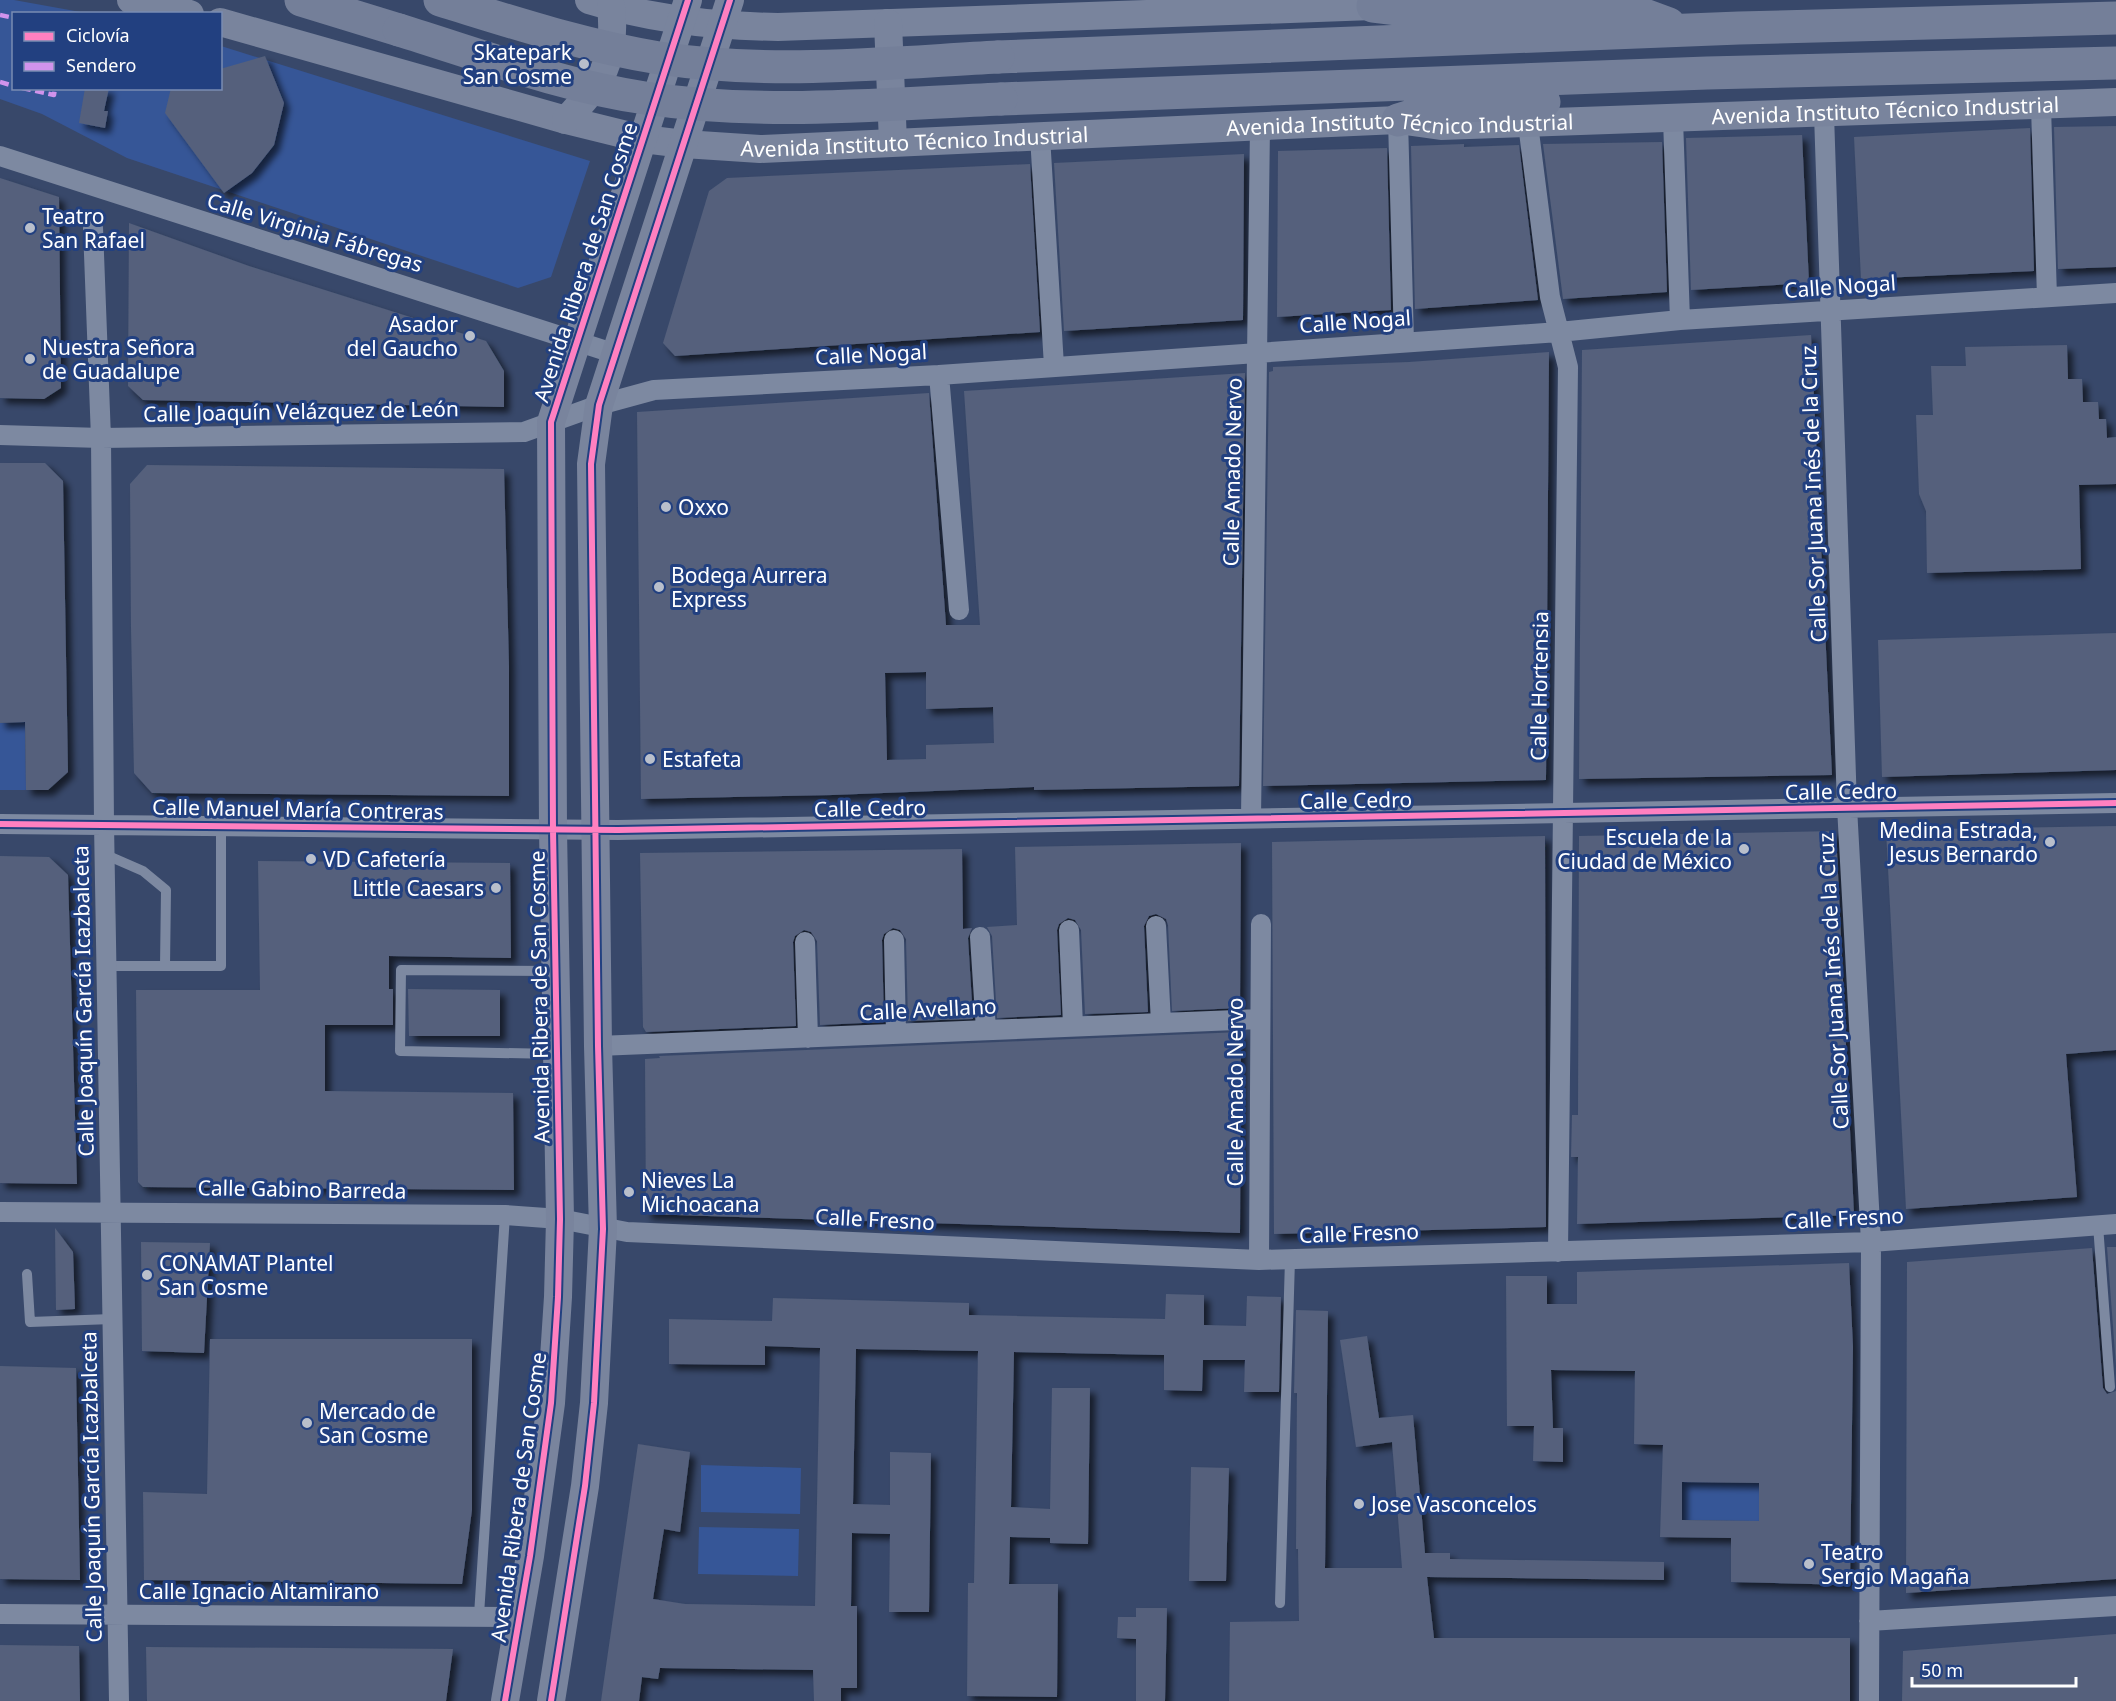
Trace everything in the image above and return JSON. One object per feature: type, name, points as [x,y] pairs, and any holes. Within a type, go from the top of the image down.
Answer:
[{"type":"highway","points":[[301,0],[530,71],[643,98],[749,108],[1620,76],[2116,63]]},
{"type":"highway","points":[[440,0],[571,40],[662,58],[732,65],[809,66],[1685,30],[2116,18]]},
{"type":"highway","points":[[1373,6],[1423,12],[1623,8],[1685,30]]},
{"type":"highway","points":[[1398,120],[1440,107],[1556,101],[1620,76]]},
{"type":"main road","points":[[131,0],[182,12]]},
{"type":"main road","points":[[566,120],[585,102],[606,68],[614,42],[600,3],[685,11],[888,23],[1265,5],[1373,6],[1408,0]]},
{"type":"main road","name":"Avenida Ribera de San Cosme","points":[[505,1701],[552,1403],[560,1219],[554,971],[551,422],[685,11]]},
{"type":"main road","points":[[551,1701],[585,1486],[594,1403],[603,1229],[598,1046],[591,464],[599,405],[726,13]]},
{"type":"main road","name":"Avenida Instituto Técnico Industrial","points":[[222,23],[566,120],[643,139],[684,144],[760,148],[1398,120],[1441,126],[1528,124],[2041,107],[2116,102]]},
{"type":"main road","points":[[888,23],[893,142]]},
{"type":"street","points":[[2041,107],[2046,297]]},
{"type":"street","name":"Calle Sor Juana Inés de la Cruz","points":[[1824,114],[1847,807],[1871,1242],[1869,1701]]},
{"type":"street","points":[[1673,119],[1680,320]]},
{"type":"street","points":[[1398,120],[1404,342]]},
{"type":"street","name":"Calle Hortensia","points":[[1528,124],[1550,297],[1568,367],[1561,812],[1558,1252]]},
{"type":"street","name":"Calle Amado Nervo","points":[[1251,818],[1260,126]]},
{"type":"street","points":[[1040,136],[1054,366]]},
{"type":"street","name":"Calle Virginia Fábregas","points":[[0,156],[255,239],[577,339],[616,354]]},
{"type":"street","name":"Calle Joaquín García Icazbalceta","points":[[93,228],[101,438],[106,966],[119,1701]]},
{"type":"street","name":"Calle Nogal","points":[[599,405],[654,390],[939,375],[1559,332],[1680,320],[2116,293]]},
{"type":"street","points":[[939,375],[959,610]]},
{"type":"street","name":"Calle Joaquín Velázquez de León","points":[[0,435],[101,438],[524,432],[599,405]]},
{"type":"street","name":"Calle Cedro","points":[[596,830],[2116,802]]},
{"type":"street","name":"Calle Manuel María Contreras","points":[[0,824],[596,830]]},
{"type":"street","name":"Calle Amado Nervo","points":[[1259,1260],[1261,924]]},
{"type":"street","points":[[1156,926],[1161,1023]]},
{"type":"street","points":[[1069,930],[1073,1026]]},
{"type":"street","points":[[980,937],[986,1030]]},
{"type":"street","points":[[894,940],[896,1034]]},
{"type":"street","points":[[804,942],[808,1038]]},
{"type":"street","name":"Calle Avellano","points":[[598,1046],[1260,1019]]},
{"type":"street","name":"Calle Gabino Barreda","points":[[0,1212],[505,1215],[560,1219],[603,1229]]},
{"type":"street","name":"Calle Fresno","points":[[603,1229],[627,1232],[1259,1260],[1871,1242],[2107,1224]]},
{"type":"street","points":[[1869,1621],[2116,1606]]},
{"type":"street","name":"Calle Ignacio Altamirano","points":[[0,1614],[519,1617]]},
{"type":"lane","points":[[106,966],[221,966],[221,825]]},
{"type":"lane","points":[[105,854],[143,870],[166,890],[165,966]]},
{"type":"lane","points":[[554,971],[401,970],[400,1051],[557,1054]]},
{"type":"lane","points":[[479,1615],[505,1215]]},
{"type":"lane","points":[[2107,1224],[2110,1387]]},
{"type":"lane","points":[[1280,1603],[1290,1259]]},
{"type":"lane","points":[[27,1274],[30,1322],[112,1319]]},
{"type":"shaded area","points":[[0,0],[14,0],[80,12],[12,12],[12,90],[222,90],[222,46],[590,161],[551,277],[518,288],[127,158],[42,114],[0,99]]},
{"type":"shaded area","points":[[25,722],[26,790],[0,790],[0,723]]},
{"type":"shaded area","points":[[701,1465],[801,1468],[800,1514],[701,1512]]},
{"type":"shaded area","points":[[1682,1482],[1759,1483],[1759,1521],[1682,1520]]},
{"type":"shaded area","points":[[699,1527],[799,1529],[798,1576],[698,1574]]},
{"type":"building","points":[[265,56],[284,103],[274,145],[252,173],[224,193],[165,113],[171,90],[222,90],[222,68]]},
{"type":"building","points":[[85,90],[109,90],[104,111],[108,111],[105,128],[79,123]]},
{"type":"building","points":[[2116,126],[2116,267],[2058,269],[2054,127]]},
{"type":"building","points":[[2030,128],[2034,271],[1861,279],[1854,137]]},
{"type":"building","points":[[1802,135],[1809,283],[1691,290],[1686,138]]},
{"type":"building","points":[[1662,142],[1667,292],[1563,299],[1543,144]]},
{"type":"building","points":[[1464,144],[1464,147],[1519,145],[1538,300],[1415,309],[1411,146]]},
{"type":"building","points":[[1387,148],[1391,310],[1277,317],[1278,151]]},
{"type":"building","points":[[1244,154],[1243,320],[1064,331],[1054,163]]},
{"type":"building","points":[[1030,164],[1040,332],[675,356],[663,343],[709,191],[727,178]]},
{"type":"building","points":[[0,178],[59,197],[61,388],[44,399],[0,398]]},
{"type":"building","points":[[129,223],[249,266],[486,341],[504,371],[504,407],[143,400],[128,386]]},
{"type":"building","points":[[1811,335],[1832,775],[1579,779],[1582,350]]},
{"type":"building","points":[[2067,345],[2068,379],[2082,379],[2083,402],[2098,402],[2099,419],[2106,419],[2107,438],[2116,437],[2116,484],[2079,485],[2081,569],[1927,573],[1926,511],[1919,494],[1916,415],[1933,415],[1931,366],[1966,366],[1965,347]]},
{"type":"building","points":[[1549,352],[1546,780],[1263,786],[1269,372],[1273,371],[1273,367],[1409,362]]},
{"type":"building","points":[[1245,373],[1239,786],[1034,790],[1034,787],[833,795],[641,799],[637,412],[929,393],[946,625],[980,625],[964,391]],"holes":[[[926,672],[926,709],[993,707],[994,743],[926,745],[926,759],[887,760],[885,673]]]},
{"type":"building","points":[[0,463],[45,463],[63,481],[68,772],[48,790],[26,790],[25,722],[0,723]]},
{"type":"building","points":[[147,465],[504,469],[509,666],[509,796],[152,793],[134,773],[131,628],[130,484]]},
{"type":"building","points":[[2116,633],[2116,770],[1882,777],[1878,640]]},
{"type":"building","points":[[2116,826],[2116,1050],[2066,1054],[2077,1197],[1906,1209],[1886,830]]},
{"type":"building","points":[[1836,831],[1854,1215],[1577,1224],[1578,1157],[1571,1157],[1572,1115],[1578,1115],[1579,836]]},
{"type":"building","points":[[1545,836],[1546,1227],[1274,1234],[1272,842]]},
{"type":"building","points":[[1241,843],[1240,1008],[1172,1011],[1168,925],[1166,919],[1156,914],[1149,916],[1144,926],[1148,1012],[1085,1014],[1081,930],[1075,920],[1068,918],[1059,924],[1057,930],[1061,1015],[997,1018],[992,936],[987,927],[1017,925],[1015,847]]},
{"type":"building","points":[[962,849],[963,929],[972,928],[968,938],[973,1019],[908,1021],[906,939],[900,930],[893,928],[884,934],[882,940],[884,1022],[820,1025],[817,941],[811,932],[804,930],[795,936],[793,942],[796,1026],[646,1032],[643,1027],[640,853]]},
{"type":"building","points":[[0,856],[49,857],[68,875],[77,1184],[0,1183]]},
{"type":"building","points":[[258,861],[510,863],[511,958],[389,956],[389,989],[393,989],[393,1025],[325,1025],[325,1091],[513,1093],[514,1190],[143,1187],[138,1182],[136,990],[260,990]]},
{"type":"building","points":[[408,989],[500,990],[500,1036],[409,1036]]},
{"type":"building","points":[[1241,1032],[1240,1233],[646,1214],[645,1059],[660,1058],[659,1056]]},
{"type":"building","points":[[55,1228],[73,1252],[75,1309],[56,1310]]},
{"type":"building","points":[[141,1242],[210,1243],[204,1353],[142,1351]]},
{"type":"building","points":[[2107,1247],[2116,1247],[2116,1366]]},
{"type":"building","points":[[2092,1248],[2103,1388],[2107,1394],[2116,1391],[2116,1579],[1906,1593],[1907,1262]]},
{"type":"building","points":[[1849,1263],[1853,1347],[1850,1585],[1731,1582],[1731,1538],[1660,1537],[1663,1445],[1634,1444],[1635,1371],[1551,1370],[1553,1428],[1563,1428],[1563,1462],[1533,1461],[1534,1426],[1507,1426],[1506,1276],[1547,1276],[1547,1304],[1577,1304],[1577,1272]],"holes":[[[1682,1482],[1759,1483],[1759,1521],[1682,1520]]]},
{"type":"building","points":[[1166,1294],[1204,1295],[1204,1325],[1246,1326],[1247,1296],[1281,1297],[1279,1392],[1244,1392],[1245,1360],[1203,1360],[1202,1391],[1164,1390],[1164,1355],[1014,1352],[1011,1507],[1050,1509],[1052,1388],[1090,1388],[1088,1544],[1050,1543],[1050,1538],[1010,1537],[1009,1584],[1058,1584],[1057,1697],[967,1696],[968,1583],[974,1583],[978,1351],[856,1349],[853,1504],[890,1505],[890,1452],[931,1453],[929,1612],[889,1612],[890,1534],[852,1533],[851,1606],[857,1606],[857,1688],[841,1688],[841,1701],[814,1701],[813,1670],[660,1668],[658,1679],[642,1677],[639,1701],[601,1701],[638,1444],[690,1452],[680,1532],[664,1529],[653,1599],[685,1604],[815,1606],[820,1348],[765,1346],[765,1365],[669,1364],[669,1319],[772,1321],[773,1298],[969,1303],[969,1315],[1165,1319]]},
{"type":"building","points":[[1296,1310],[1328,1311],[1325,1568],[1402,1568],[1392,1442],[1356,1447],[1340,1340],[1367,1336],[1379,1418],[1413,1415],[1425,1553],[1450,1553],[1450,1559],[1664,1562],[1664,1580],[1427,1577],[1434,1638],[1850,1638],[1850,1701],[1229,1701],[1230,1622],[1299,1621],[1298,1549],[1296,1549],[1297,1393],[1294,1393]]},
{"type":"building","points":[[210,1339],[472,1339],[472,1510],[462,1584],[144,1580],[143,1492],[207,1494]]},
{"type":"building","points":[[0,1366],[76,1368],[80,1580],[0,1579]]},
{"type":"building","points":[[1191,1467],[1229,1468],[1226,1581],[1189,1581]]},
{"type":"building","points":[[1136,1608],[1167,1608],[1165,1701],[1136,1701],[1136,1639],[1117,1638],[1118,1617],[1136,1617]]},
{"type":"building","points":[[2116,1634],[2116,1701],[1902,1701],[1903,1651]]},
{"type":"building","points":[[0,1645],[79,1646],[80,1701],[0,1701]]},
{"type":"building","points":[[146,1647],[453,1649],[446,1701],[147,1701]]},
{"type":"marked path","points":[[0,15],[12,18]]},
{"type":"marked path","points":[[0,82],[12,85]]},
{"type":"marked path","points":[[31,90],[54,95],[55,90]]},
{"type":"cycle path","points":[[505,1701],[530,1556],[551,1403],[558,1297],[560,1219],[553,830],[551,422],[688,0]]},
{"type":"cycle path","points":[[551,1701],[585,1486],[594,1403],[603,1229],[598,1046],[591,464],[599,405],[730,0]]},
{"type":"cycle path","points":[[0,824],[618,830],[2116,803]]},
{"type":"place","name":"Skatepark San Cosme","points":[[584,64]]},
{"type":"place","name":"Teatro San Rafael","points":[[30,228]]},
{"type":"place","name":"Asador del Gaucho","points":[[470,336]]},
{"type":"place","name":"Nuestra Señora de Guadalupe","points":[[30,359]]},
{"type":"place","name":"Oxxo","points":[[666,507]]},
{"type":"place","name":"Bodega Aurrera Express","points":[[659,587]]},
{"type":"place","name":"Estafeta","points":[[650,759]]},
{"type":"place","name":"Medina Estrada, Jesus Bernardo","points":[[2050,842]]},
{"type":"place","name":"Escuela de la Ciudad de México","points":[[1744,849]]},
{"type":"place","name":"VD Cafetería","points":[[311,859]]},
{"type":"place","name":"Little Caesars","points":[[496,888]]},
{"type":"place","name":"Nieves La Michoacana","points":[[629,1192]]},
{"type":"place","name":"CONAMAT Plantel San Cosme","points":[[147,1275]]},
{"type":"place","name":"Mercado de San Cosme","points":[[307,1423]]},
{"type":"place","name":"Jose Vasconcelos","points":[[1359,1504]]},
{"type":"place","name":"Teatro Sergio Magaña","points":[[1809,1564]]}]
